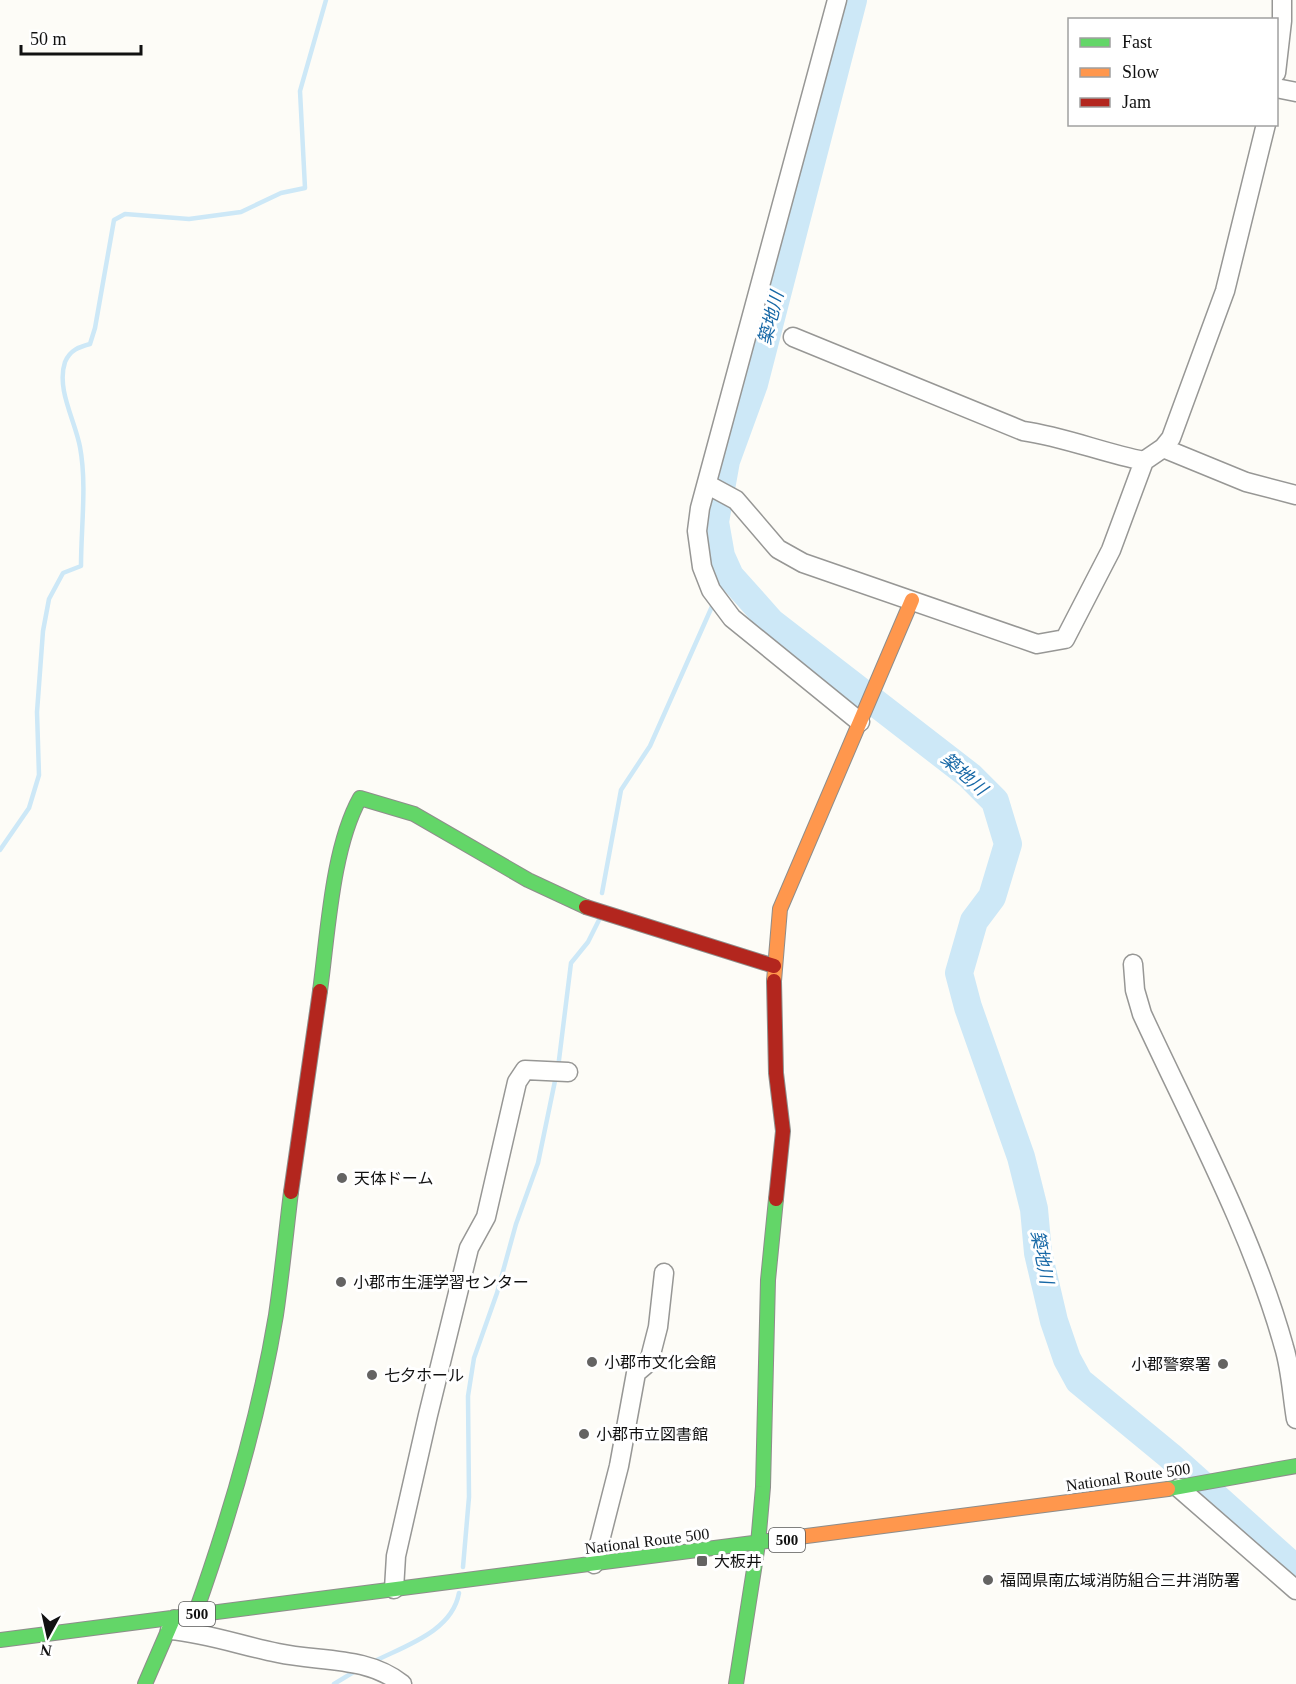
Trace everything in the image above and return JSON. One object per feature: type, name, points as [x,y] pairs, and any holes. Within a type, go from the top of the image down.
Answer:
[{"type":"main road","points":[[736,1684],[758,1544],[764,1487],[768,1280],[783,1131],[776,1073],[774,966],[780,909],[912,600]]},
{"type":"main road","points":[[195,1614],[229,1518],[263,1382],[276,1313],[294,1164],[337,872],[351,814],[360,798],[414,814],[528,880],[587,907],[774,966]]},
{"type":"main road","name":"National Route 500","points":[[0,1640],[172,1623],[195,1614],[758,1544],[1179,1488],[1296,1466]]},
{"type":"main road","points":[[145,1684],[172,1623]]},
{"type":"street","points":[[837,0],[700,508],[697,531],[702,567],[711,590],[732,618],[861,719]]},
{"type":"street","points":[[1278,56],[1282,21],[1281,0]]},
{"type":"street","points":[[1278,88],[1296,92]]},
{"type":"street","points":[[712,487],[736,500],[778,549],[803,563],[1037,644],[1065,639],[1111,549],[1144,461],[1163,448],[1172,438],[1224,291],[1265,126]]},
{"type":"street","points":[[793,337],[1023,431],[1056,436],[1100,451],[1144,461]]},
{"type":"street","points":[[1163,448],[1246,482],[1296,495]]},
{"type":"street","points":[[1133,964],[1135,990],[1142,1014],[1223,1190],[1275,1315],[1285,1350],[1296,1419]]},
{"type":"street","points":[[394,1589],[396,1556],[469,1248],[486,1217],[517,1082],[525,1070],[568,1072]]},
{"type":"street","points":[[594,1564],[619,1466],[636,1373],[649,1362],[658,1327],[664,1273]]},
{"type":"street","points":[[1179,1488],[1296,1590]]},
{"type":"street","points":[[172,1623],[194,1632],[283,1654],[365,1665],[386,1672],[402,1684]]},
{"type":"waterway","points":[[0,850],[29,808],[39,775],[37,712],[43,631],[49,599],[63,573],[81,566],[82,461],[78,437],[64,394],[63,372],[69,355],[90,344],[95,328],[114,220],[125,214],[189,219],[241,212],[281,193],[305,188],[300,91],[326,0]]},
{"type":"waterway","name":"築地川","points":[[853,0],[754,384],[726,461],[715,522],[721,556],[730,576],[771,622],[970,776],[995,801],[1008,844],[992,897],[974,921],[959,973],[968,1007],[1021,1157],[1034,1209],[1038,1253],[1054,1321],[1067,1359],[1079,1381],[1170,1456],[1296,1569]]},
{"type":"waterway","points":[[716,585],[721,556]]},
{"type":"waterway","points":[[602,893],[621,790],[650,746],[714,602]]},
{"type":"waterway","points":[[558,1068],[571,963],[588,942],[599,920]]},
{"type":"waterway","points":[[463,1567],[469,1497],[468,1396],[474,1358],[497,1293],[516,1224],[538,1163],[556,1076]]},
{"type":"waterway","points":[[373,1662],[437,1628],[455,1607],[459,1593]]},
{"type":"waterway","points":[[334,1684],[357,1670]]},
{"type":"traffic: fast","points":[[320,991],[337,866],[343,841],[360,798],[414,814],[528,880],[586,907]]},
{"type":"traffic: fast","points":[[195,1614],[232,1503],[261,1391],[276,1315],[291,1192]]},
{"type":"traffic: fast","points":[[736,1684],[758,1544],[763,1487],[768,1280],[776,1199]]},
{"type":"traffic: fast","points":[[1168,1489],[1296,1466]]},
{"type":"traffic: fast","points":[[0,1640],[791,1538]]},
{"type":"traffic: fast","points":[[145,1684],[174,1617]]},
{"type":"traffic: slow","points":[[774,981],[780,909],[912,600]]},
{"type":"traffic: slow","points":[[791,1538],[1168,1489]]},
{"type":"traffic: jam","points":[[586,907],[774,966]]},
{"type":"traffic: jam","points":[[774,981],[776,1073],[783,1131],[776,1199]]},
{"type":"traffic: jam","points":[[291,1192],[320,991]]},
{"type":"place","name":"天体ドーム","points":[[342,1178]]},
{"type":"place","name":"小郡市生涯学習センター","points":[[341,1282]]},
{"type":"place","name":"小郡市文化会館","points":[[592,1362]]},
{"type":"place","name":"小郡警察署","points":[[1223,1364]]},
{"type":"place","name":"七夕ホール","points":[[372,1375]]},
{"type":"place","name":"小郡市立図書館","points":[[584,1434]]},
{"type":"place","name":"大板井","points":[[702,1561]]},
{"type":"place","name":"福岡県南広域消防組合三井消防署","points":[[988,1580]]}]
